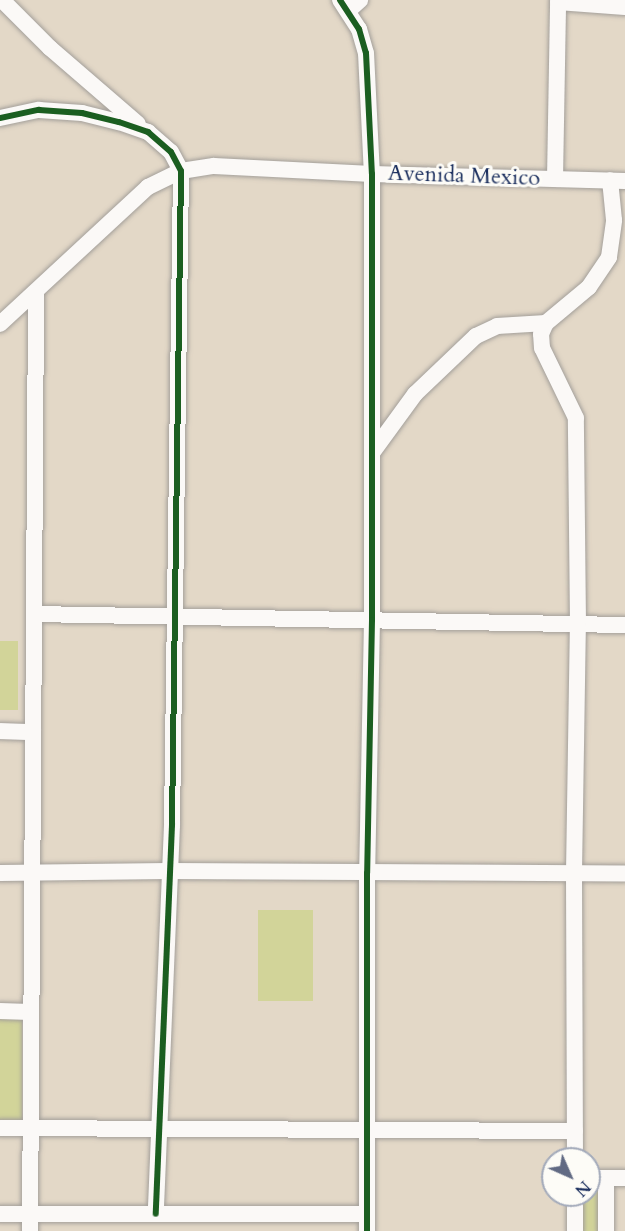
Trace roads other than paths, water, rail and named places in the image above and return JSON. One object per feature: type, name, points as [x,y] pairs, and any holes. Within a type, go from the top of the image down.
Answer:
[{"type":"street","points":[[2,0],[50,48],[171,152],[181,171],[172,825],[168,871],[156,1214]]},
{"type":"street","points":[[555,179],[558,1],[625,7]]},
{"type":"street","points":[[0,1214],[156,1214],[367,1223],[367,873],[372,620],[372,174],[366,53],[349,3]]},
{"type":"street","points":[[0,118],[39,110],[82,113],[148,132]]},
{"type":"street","name":"Avenida Mexico","points":[[0,324],[148,187],[181,171],[214,166],[372,174],[618,180]]},
{"type":"street","points":[[575,1147],[574,873],[578,624],[576,418],[542,348],[541,334],[546,323],[589,287],[609,257],[618,180]]},
{"type":"street","points":[[30,1231],[30,873],[36,293]]},
{"type":"street","points":[[372,453],[415,394],[454,353],[476,336],[497,326],[546,323]]},
{"type":"street","points":[[34,614],[625,625]]},
{"type":"street","points":[[0,731],[33,732]]},
{"type":"street","points":[[0,873],[168,871],[625,873]]},
{"type":"street","points":[[0,1011],[30,1011]]},
{"type":"street","points":[[0,1128],[575,1131]]},
{"type":"street","points":[[601,1178],[625,1178]]},
{"type":"street","points":[[601,1202],[606,1231]]},
{"type":"street","points":[[575,1207],[575,1231]]}]
